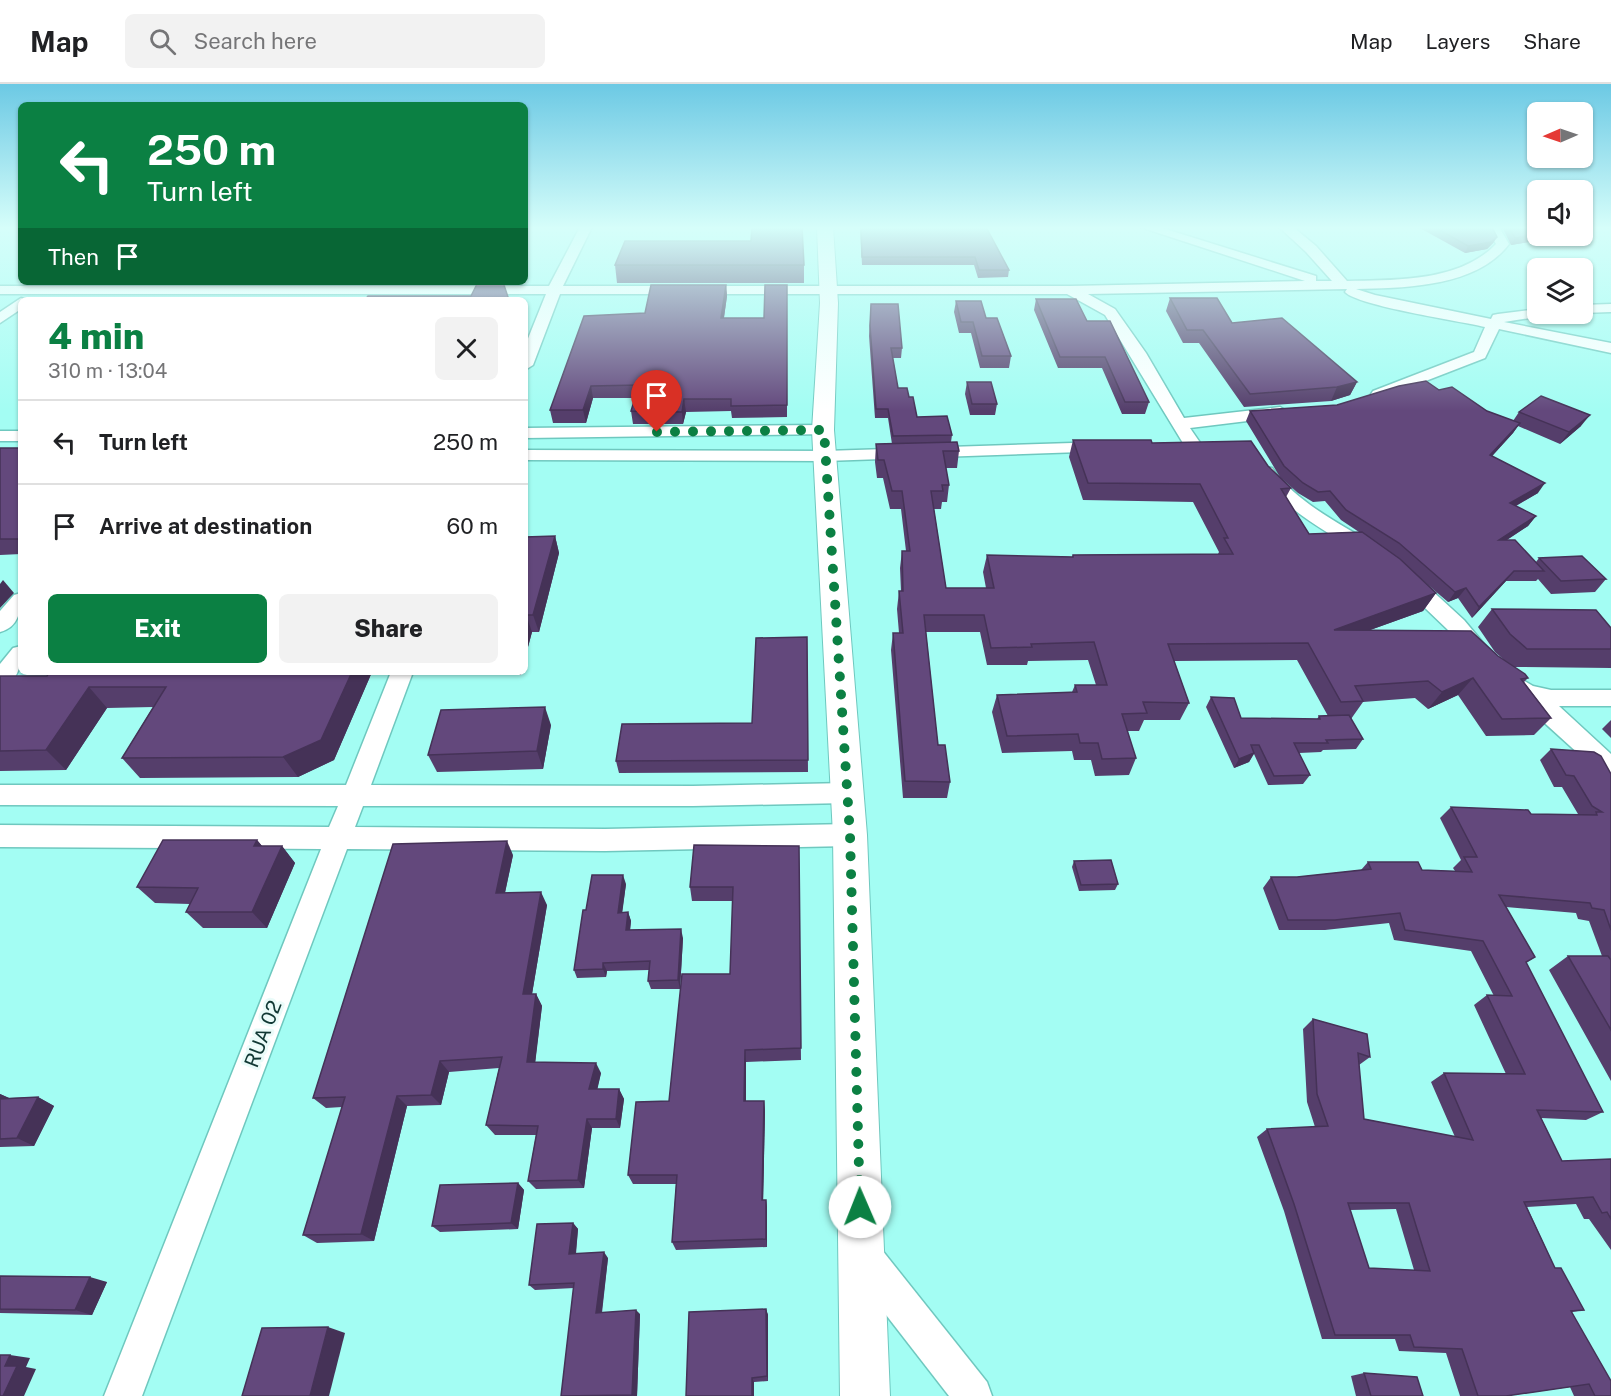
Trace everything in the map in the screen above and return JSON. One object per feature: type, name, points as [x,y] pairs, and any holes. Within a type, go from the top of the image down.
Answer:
[{"type":"street","points":[[0,290],[18,288]]},
{"type":"street","points":[[396,288],[553,295],[829,296],[1096,303],[1200,303]]},
{"type":"street","points":[[528,358],[556,288]]},
{"type":"street","points":[[829,288],[824,443],[850,835],[865,1396]]},
{"type":"street","points":[[829,296],[1086,288]]},
{"type":"street","points":[[1236,288],[1239,302]]},
{"type":"street","points":[[1345,288],[1372,299],[1611,348]]},
{"type":"street","points":[[1070,290],[1110,312],[1137,353],[1178,424],[1202,445],[1168,444]]},
{"type":"street","points":[[528,301],[553,295]]},
{"type":"street","points":[[1342,300],[1372,299]]},
{"type":"street","points":[[0,302],[18,301]]},
{"type":"street","points":[[0,319],[18,304]]},
{"type":"street","points":[[1593,309],[1611,308]]},
{"type":"street","points":[[1486,322],[1527,315]]},
{"type":"street","points":[[1368,398],[1480,355],[1486,322]]},
{"type":"street","points":[[1178,424],[1300,410]]},
{"type":"street","points":[[528,433],[824,443],[1121,446]]},
{"type":"street","points":[[0,436],[18,436]]},
{"type":"street","points":[[528,455],[824,443]]},
{"type":"street","points":[[1257,458],[1271,482],[1290,499],[1389,563],[1428,597],[1480,655],[1506,678],[1533,694],[1586,747],[1611,768]]},
{"type":"street","points":[[0,625],[18,604]]},
{"type":"street","points":[[0,680],[18,658]]},
{"type":"street","name":"RUA 02","points":[[123,1396],[401,675]]},
{"type":"street","points":[[1533,694],[1551,698],[1611,698]]},
{"type":"street","points":[[0,795],[353,796],[847,793]]},
{"type":"street","points":[[0,836],[340,836],[605,840],[850,835]]},
{"type":"street","points":[[862,1254],[973,1396]]},
{"type":"building","points":[[475,288],[505,288],[508,297],[367,297],[368,296],[471,296]]},
{"type":"building","points":[[650,288],[726,288],[721,318],[764,318],[765,288],[787,288],[787,405],[731,406],[731,399],[684,399],[682,412],[631,411],[639,385],[591,386],[583,410],[550,410],[584,316],[645,313]]},
{"type":"building","points":[[1170,298],[1217,298],[1232,323],[1282,318],[1357,382],[1337,387],[1250,394],[1203,330],[1187,330]]},
{"type":"building","points":[[1036,299],[1076,299],[1087,321],[1110,321],[1149,402],[1125,402],[1105,357],[1060,357]]},
{"type":"building","points":[[956,301],[981,301],[986,318],[997,318],[1011,356],[982,356],[973,322],[961,322]]},
{"type":"building","points":[[871,304],[898,304],[902,348],[891,348],[898,388],[907,388],[909,397],[913,397],[917,417],[947,416],[952,435],[893,436],[888,409],[876,409],[870,326]]},
{"type":"building","points":[[1426,381],[1439,390],[1452,387],[1487,411],[1520,423],[1490,455],[1545,483],[1510,503],[1536,516],[1499,540],[1515,540],[1544,571],[1514,571],[1479,607],[1466,588],[1455,592],[1399,543],[1346,510],[1330,491],[1318,492],[1303,483],[1284,466],[1250,411],[1337,405],[1399,386]]},
{"type":"building","points":[[967,382],[991,382],[997,404],[972,404]]},
{"type":"building","points":[[1541,396],[1590,415],[1569,432],[1519,412]]},
{"type":"building","points":[[1073,440],[1151,440],[1152,443],[1251,441],[1268,466],[1291,488],[1281,489],[1309,534],[1362,532],[1400,559],[1436,593],[1334,630],[1471,631],[1498,656],[1525,674],[1528,678],[1521,679],[1551,718],[1502,719],[1473,678],[1442,692],[1428,681],[1355,686],[1363,701],[1341,702],[1308,643],[1168,644],[1189,703],[1143,702],[1147,713],[1122,714],[1136,758],[1102,759],[1098,743],[1080,743],[1078,734],[1007,736],[997,695],[1077,692],[1075,685],[1107,685],[1094,642],[991,648],[984,615],[924,615],[938,745],[945,745],[950,782],[905,781],[893,633],[903,633],[899,591],[903,591],[902,551],[910,551],[902,491],[892,491],[884,460],[878,460],[876,444],[957,442],[959,451],[943,451],[949,485],[942,485],[943,491],[931,491],[946,588],[994,588],[987,555],[1073,557],[1073,555],[1233,554],[1224,538],[1228,538],[1200,484],[1088,483]]},
{"type":"building","points":[[0,448],[18,448],[18,539],[0,539]]},
{"type":"building","points":[[555,536],[533,615],[528,615],[528,537]]},
{"type":"building","points":[[1582,556],[1606,579],[1561,581],[1539,558]]},
{"type":"building","points":[[1492,609],[1596,610],[1611,628],[1611,649],[1527,649],[1510,634]]},
{"type":"building","points":[[807,637],[808,760],[616,761],[622,724],[752,723],[756,638]]},
{"type":"building","points":[[351,675],[321,740],[283,757],[122,758],[166,687],[89,687],[46,750],[0,751],[0,676]]},
{"type":"building","points":[[1211,697],[1234,698],[1241,718],[1320,719],[1319,716],[1349,715],[1363,739],[1326,740],[1328,743],[1294,743],[1310,775],[1274,776],[1259,745],[1251,745],[1254,753],[1239,759]]},
{"type":"building","points":[[545,707],[537,751],[428,755],[441,710]]},
{"type":"building","points":[[1551,749],[1594,752],[1601,756],[1611,774],[1611,930],[1604,910],[1592,908],[1590,903],[1499,895],[1535,957],[1526,962],[1603,1112],[1537,1110],[1562,1161],[1611,1159],[1611,1219],[1607,1212],[1602,1213],[1593,1197],[1524,1202],[1555,1268],[1561,1268],[1584,1310],[1571,1311],[1611,1381],[1611,1396],[1595,1396],[1589,1384],[1506,1396],[1478,1396],[1462,1349],[1414,1347],[1410,1335],[1335,1335],[1294,1204],[1267,1129],[1328,1126],[1317,1094],[1313,1019],[1367,1034],[1370,1057],[1358,1053],[1364,1119],[1473,1140],[1444,1073],[1525,1074],[1487,995],[1512,996],[1483,941],[1405,930],[1400,913],[1335,920],[1288,920],[1271,877],[1297,877],[1371,869],[1368,862],[1418,862],[1422,870],[1472,872],[1464,857],[1477,857],[1451,807],[1528,810],[1531,814],[1597,815],[1596,812],[1602,812],[1592,806],[1574,776],[1566,775]],"holes":[[[1348,1203],[1409,1203],[1430,1271],[1369,1268]]]},
{"type":"building","points":[[163,840],[257,840],[254,846],[282,846],[252,912],[186,912],[198,888],[137,887]]},
{"type":"building","points":[[507,841],[496,893],[541,892],[523,994],[536,994],[527,1062],[596,1063],[589,1089],[619,1089],[616,1119],[587,1119],[578,1180],[528,1181],[538,1126],[486,1125],[502,1057],[440,1061],[431,1095],[397,1096],[361,1234],[303,1235],[345,1097],[313,1098],[393,844]]},
{"type":"building","points":[[694,845],[799,846],[801,1048],[745,1050],[744,1101],[764,1101],[762,1200],[766,1200],[766,1239],[672,1242],[677,1175],[628,1175],[636,1102],[669,1101],[682,974],[730,974],[733,887],[690,887]]},
{"type":"building","points":[[1111,860],[1118,884],[1081,885],[1074,861]]},
{"type":"building","points":[[592,875],[623,875],[618,913],[628,912],[626,930],[681,929],[678,980],[648,981],[650,961],[603,963],[603,969],[574,970],[583,910],[586,910]]},
{"type":"building","points":[[1568,956],[1608,956],[1611,960],[1611,1030]]},
{"type":"building","points":[[38,1097],[17,1138],[0,1139],[0,1099]]},
{"type":"building","points":[[518,1183],[511,1223],[432,1226],[440,1185]]},
{"type":"building","points":[[573,1223],[569,1254],[604,1252],[596,1313],[636,1310],[632,1395],[561,1396],[574,1283],[529,1285],[537,1224]]},
{"type":"building","points":[[0,1276],[90,1277],[75,1310],[0,1309]]},
{"type":"building","points":[[766,1309],[767,1376],[752,1378],[752,1396],[686,1396],[689,1312]]},
{"type":"building","points":[[328,1327],[310,1396],[242,1396],[262,1328]]},
{"type":"building","points":[[0,1355],[10,1355],[5,1366],[17,1366],[3,1396],[0,1396]]},
{"type":"building","points":[[1364,1373],[1417,1377],[1423,1396],[1371,1396]]},
{"type":"route","points":[[657,432],[824,430],[850,835],[860,1207]]}]
